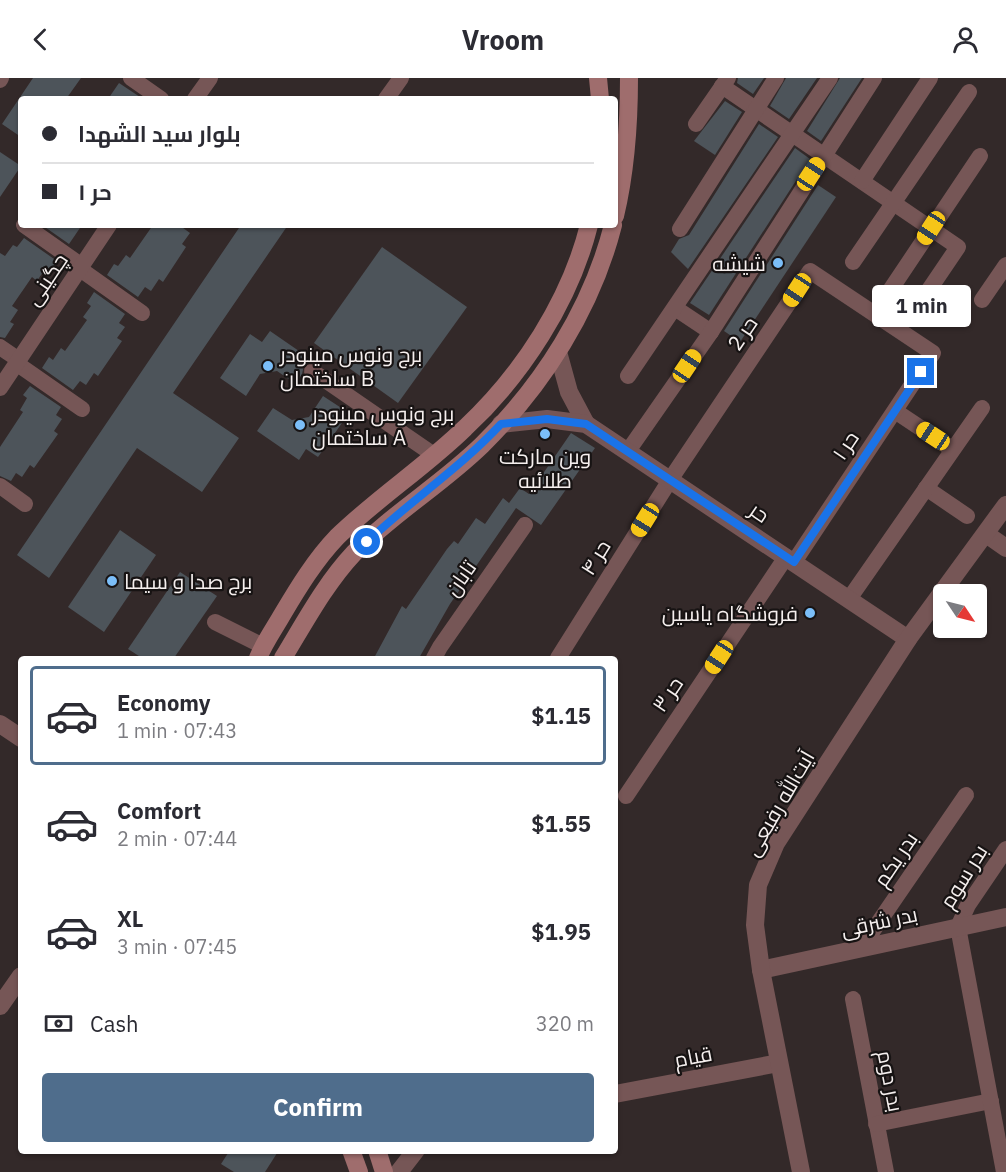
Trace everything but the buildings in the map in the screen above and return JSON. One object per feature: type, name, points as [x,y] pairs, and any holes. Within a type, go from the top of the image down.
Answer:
[{"type":"main road","points":[[598,78],[600,96]]},
{"type":"main road","points":[[618,203],[629,126],[629,78]]},
{"type":"main road","points":[[264,647],[299,586],[336,539],[466,428],[505,386],[538,340],[566,289],[588,228]]},
{"type":"main road","points":[[264,647],[270,646],[275,652],[287,652],[318,598],[353,554],[394,516],[482,445],[522,400],[558,352],[587,298],[612,228]]},
{"type":"main road","points":[[352,1154],[359,1172]]},
{"type":"main road","points":[[378,1154],[384,1172]]},
{"type":"street","points":[[131,78],[157,96]]},
{"type":"street","points":[[197,96],[210,78]]},
{"type":"street","points":[[388,96],[401,78]]},
{"type":"street","points":[[680,229],[776,78]]},
{"type":"street","points":[[628,376],[830,78]]},
{"type":"street","points":[[628,452],[711,332],[874,78]]},
{"type":"street","points":[[862,180],[930,78]]},
{"type":"street","points":[[696,124],[725,82],[755,108],[958,247],[918,306]]},
{"type":"street","points":[[853,262],[969,92]]},
{"type":"street","points":[[891,290],[980,156]]},
{"type":"street","points":[[28,228],[142,313]]},
{"type":"street","name":"چگینی","points":[[0,388],[107,228]]},
{"type":"street","points":[[982,300],[1006,265]]},
{"type":"street","name":"حر 2","points":[[670,480],[810,271],[933,353]]},
{"type":"street","points":[[675,308],[711,332]]},
{"type":"street","points":[[0,347],[82,409]]},
{"type":"street","name":"حر","points":[[558,352],[568,392],[586,424]]},
{"type":"street","name":"حر ۱","points":[[790,560],[933,353]]},
{"type":"street","points":[[312,371],[434,455]]},
{"type":"street","points":[[849,599],[982,408]]},
{"type":"street","points":[[895,411],[952,448]]},
{"type":"street","name":"حر","points":[[501,424],[547,419],[586,424],[908,639]]},
{"type":"street","name":"حر ۴","points":[[559,656],[670,480]]},
{"type":"street","points":[[0,486],[25,504]]},
{"type":"street","points":[[926,488],[967,516]]},
{"type":"street","name":"آیت‌الله رفیعی","points":[[801,1172],[754,925],[758,885],[776,843],[908,639],[1006,505]]},
{"type":"street","name":"تابان","points":[[435,656],[525,525]]},
{"type":"street","points":[[986,534],[1006,548]]},
{"type":"street","name":"حر ۳","points":[[626,796],[790,560]]},
{"type":"street","points":[[215,622],[264,647]]},
{"type":"street","points":[[0,724],[18,736]]},
{"type":"street","name":"بدر یکم","points":[[861,948],[966,795]]},
{"type":"street","name":"بدر سوم","points":[[958,927],[968,905],[1006,849]]},
{"type":"street","name":"بدر شرقی","points":[[761,970],[1006,917]]},
{"type":"street","points":[[958,927],[1004,1172]]},
{"type":"street","points":[[0,1006],[18,982]]},
{"type":"street","name":"بدر دوم","points":[[853,999],[886,1172]]},
{"type":"street","name":"قیام","points":[[618,1093],[779,1063]]},
{"type":"street","points":[[876,1124],[991,1101]]},
{"type":"street","points":[[399,1172],[413,1154]]},
{"type":"place","name":"شیشه","points":[[778,263]]},
{"type":"place","name":"برج ونوس مینودر ساختمان B","points":[[268,366]]},
{"type":"place","name":"برج ونوس مینودر ساختمان A","points":[[300,425]]},
{"type":"place","name":"وین مارکت طلائیه","points":[[545,434]]},
{"type":"place","name":"برج صدا و سیما","points":[[112,581]]},
{"type":"place","name":"فروشگاه یاسین","points":[[810,613]]},
{"type":"route","points":[[367,542],[394,516],[482,445],[501,424],[547,419],[586,424],[794,562],[921,372]]}]
